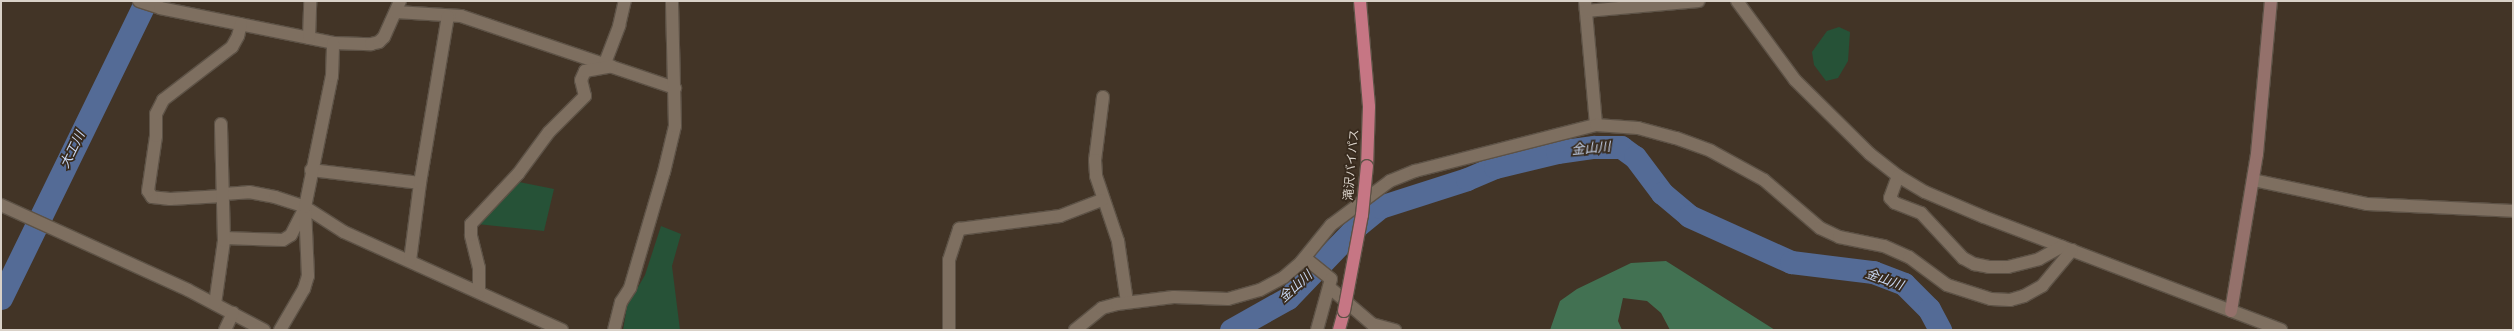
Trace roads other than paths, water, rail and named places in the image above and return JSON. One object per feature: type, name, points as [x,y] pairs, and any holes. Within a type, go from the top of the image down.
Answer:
[{"type":"highway","name":"滝沢バイパス","points":[[1339,330],[1362,215],[1367,166],[1369,107],[1360,1]]},
{"type":"street","points":[[139,1],[333,43],[371,44],[379,42],[398,7],[448,16],[461,16],[609,64],[675,88]]},
{"type":"street","points":[[309,38],[310,1]]},
{"type":"street","points":[[609,64],[625,1]]},
{"type":"street","points":[[614,330],[621,302],[630,288],[664,172],[675,126],[672,1]]},
{"type":"street","points":[[1596,125],[1585,6],[1699,1]]},
{"type":"street","points":[[1737,1],[1795,80],[1870,154],[1898,176],[1952,204],[2281,330]]},
{"type":"street","points":[[2230,311],[2253,180],[2271,1]]},
{"type":"street","points":[[410,261],[420,183],[448,16]]},
{"type":"street","points":[[240,24],[238,36],[232,46],[164,100],[156,114],[156,136],[148,191],[152,197],[170,199],[249,192],[275,197],[305,207],[344,232],[562,330]]},
{"type":"street","points":[[280,330],[304,289],[308,276],[305,207],[311,170],[332,76],[333,43]]},
{"type":"street","points":[[478,292],[479,268],[471,235],[471,224],[518,174],[549,132],[585,96],[581,80],[585,71],[609,64]]},
{"type":"street","points":[[1103,97],[1095,160],[1102,200],[1118,242],[1127,302]]},
{"type":"street","points":[[215,304],[224,238],[221,124]]},
{"type":"street","points":[[1075,330],[1102,308],[1127,302],[1174,297],[1228,299],[1245,296],[1284,277],[1305,258],[1331,225],[1390,181],[1415,171],[1596,125],[1638,128],[1676,138],[1711,152],[1764,180],[1820,228],[1839,237],[1884,246],[1909,257],[1947,285],[1991,299],[2010,300],[2024,296],[2042,286],[2067,248]]},
{"type":"street","points":[[311,170],[420,183]]},
{"type":"street","points":[[1898,176],[1890,198],[1895,203],[1921,213],[1963,258],[1974,264],[1989,267],[2008,267],[2039,259],[2067,248]]},
{"type":"street","points":[[2253,180],[2367,204],[2513,211]]},
{"type":"street","points":[[949,330],[949,260],[959,229],[1060,216],[1102,200]]},
{"type":"street","points":[[1,205],[215,304],[264,330]]},
{"type":"street","points":[[224,238],[283,240],[291,236],[305,207]]},
{"type":"street","points":[[1305,258],[1331,279],[1317,330]]},
{"type":"street","points":[[1329,287],[1372,324],[1395,330]]},
{"type":"street","points":[[225,330],[233,313]]},
{"type":"waterway","name":"大工川","points":[[1,298],[146,1]]},
{"type":"waterway","name":"金山川","points":[[1231,330],[1288,298],[1358,225],[1380,207],[1467,179],[1495,167],[1557,152],[1594,147],[1621,147],[1635,157],[1662,193],[1689,216],[1791,262],[1873,272],[1904,284],[1929,309],[1940,330]]}]
